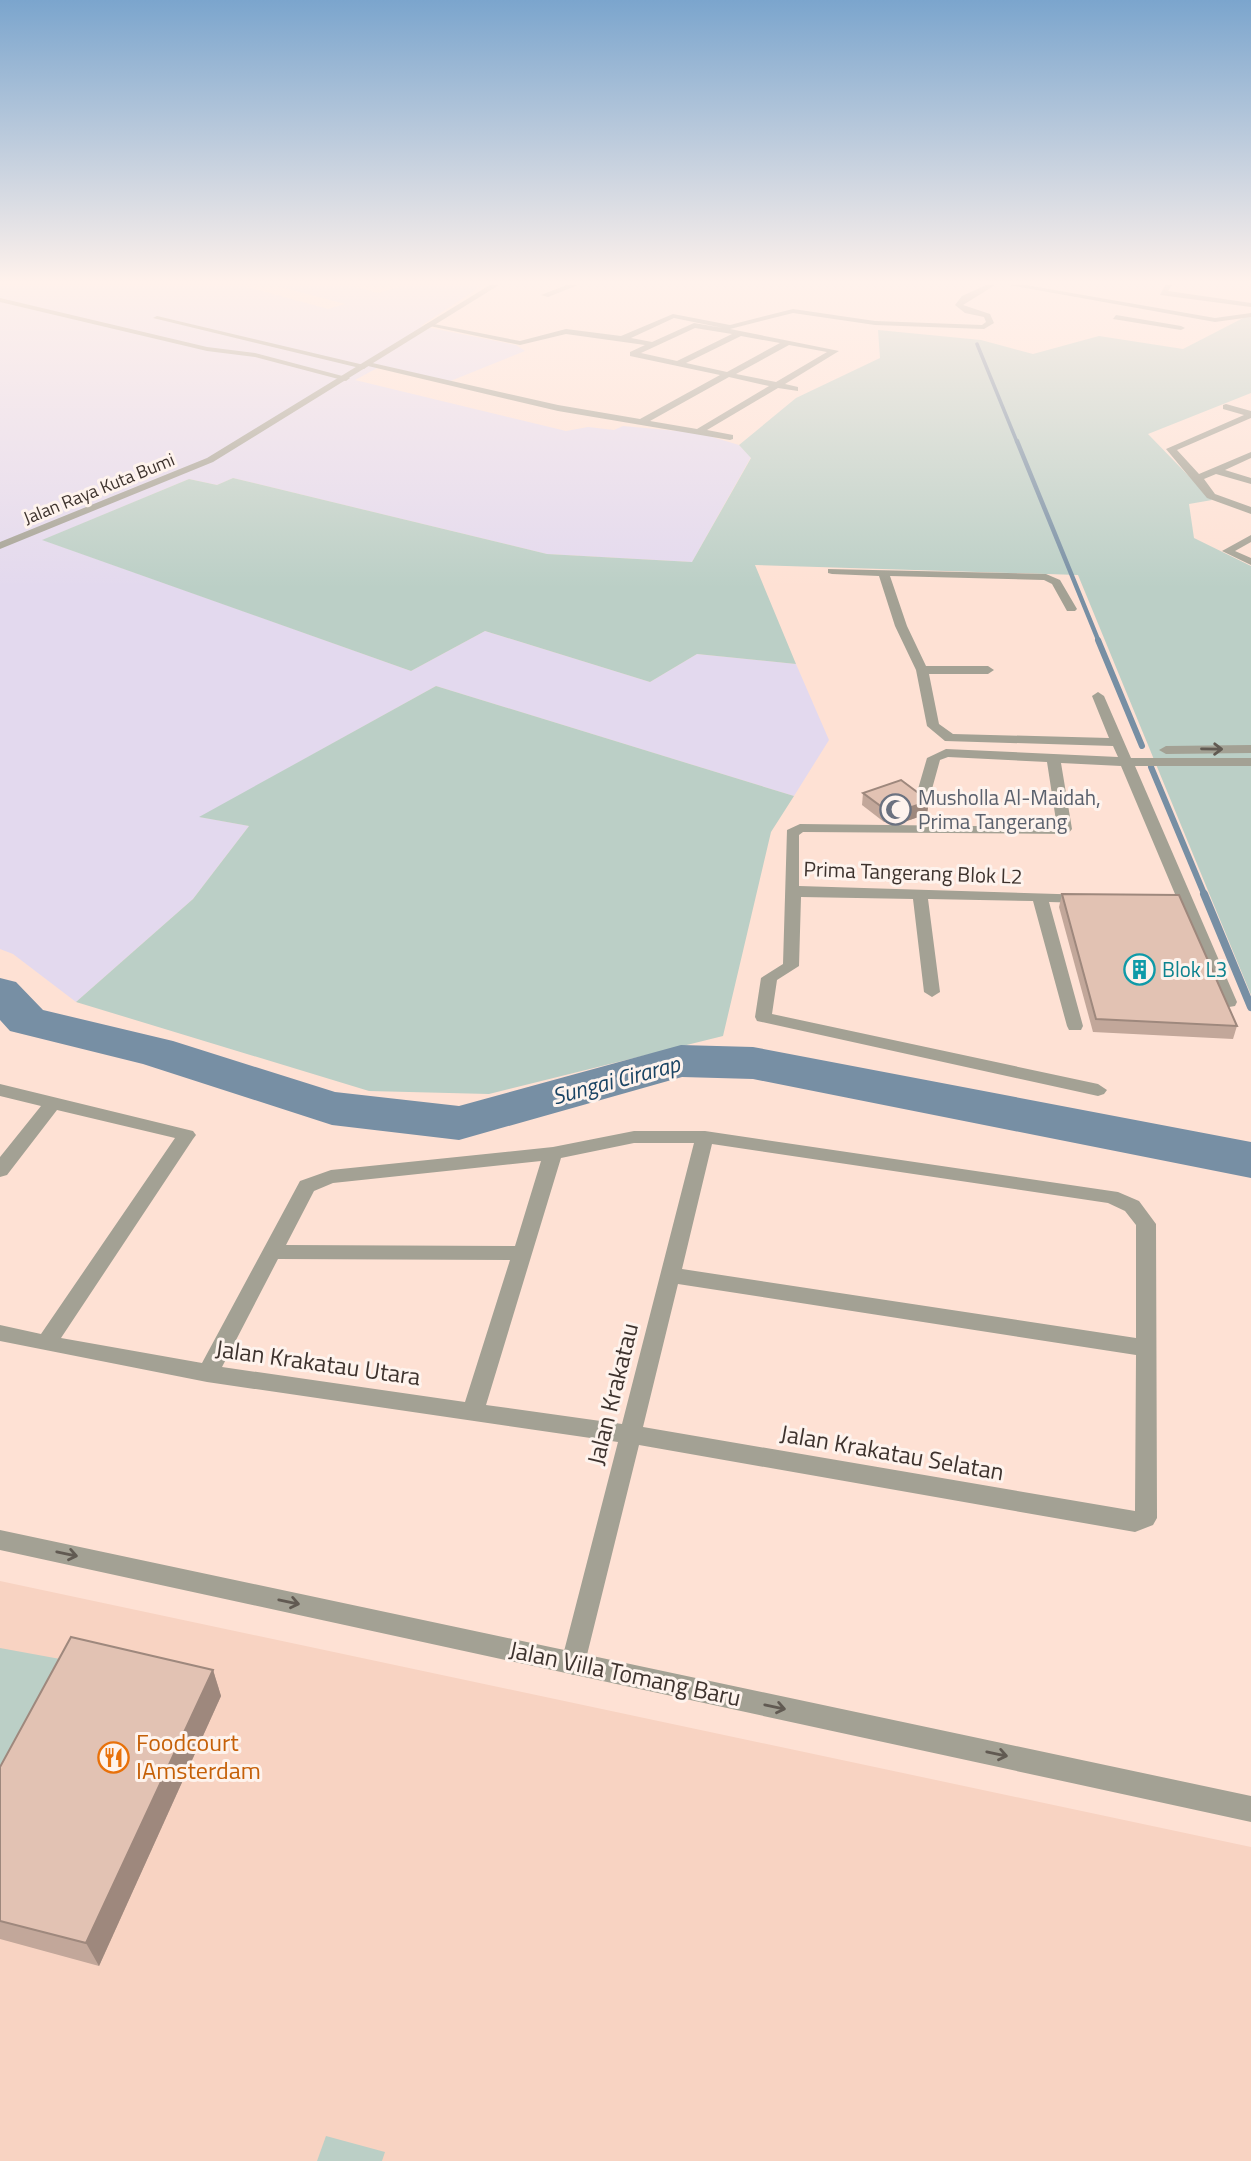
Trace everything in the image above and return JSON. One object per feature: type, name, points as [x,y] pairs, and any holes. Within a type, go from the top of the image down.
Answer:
[{"type":"street","name":"Jalan Raya Kuta Bumi","points":[[0,546],[209,460],[333,386]]},
{"type":"street","points":[[460,386],[547,405],[730,437]]},
{"type":"street","points":[[641,422],[706,386]]},
{"type":"street","points":[[699,431],[777,386]]},
{"type":"street","points":[[782,386],[795,389]]},
{"type":"street","points":[[1226,407],[1251,414]]},
{"type":"street","points":[[1251,414],[1172,447],[1211,496],[1246,510],[1246,531],[1227,551],[1251,562]]},
{"type":"street","points":[[1198,478],[1251,454]]},
{"type":"street","points":[[1215,470],[1251,481]]},
{"type":"street","points":[[832,571],[1046,577],[1056,582],[1071,609]]},
{"type":"street","points":[[883,572],[901,626],[922,670],[933,726],[950,738],[1251,762]]},
{"type":"street","points":[[922,670],[988,670]]},
{"type":"street","points":[[1098,696],[1229,1002]]},
{"type":"street","points":[[925,789],[934,758],[946,753],[1053,757],[1184,749],[1251,749]]},
{"type":"street","name":"Prima Tangerang Blok L2","points":[[1053,757],[1065,829],[1063,831],[800,828],[792,833],[794,892],[1106,898]]},
{"type":"street","points":[[794,892],[791,966],[769,978],[762,1017],[1098,1090]]},
{"type":"street","points":[[920,896],[932,992]]},
{"type":"street","points":[[1040,898],[1075,1026]]},
{"type":"street","points":[[1146,899],[1186,899]]},
{"type":"street","points":[[0,1090],[187,1135],[45,1344]]},
{"type":"street","points":[[0,1170],[54,1102]]},
{"type":"street","points":[[207,1374],[307,1186],[331,1177],[553,1153],[634,1137],[705,1137],[1111,1197],[1132,1206],[1146,1224],[1147,1349],[670,1276]]},
{"type":"street","name":"Jalan Krakatau","points":[[573,1663],[705,1137]]},
{"type":"street","points":[[473,1412],[553,1153]]},
{"type":"street","points":[[273,1252],[523,1253]]},
{"type":"street","name":"Jalan Krakatau Utara","points":[[0,1333],[207,1374],[630,1434]]},
{"type":"street","name":"Jalan Krakatau Selatan","points":[[630,1434],[1135,1522],[1145,1518],[1148,1499],[1147,1349]]},
{"type":"street","name":"Jalan Villa Tomang Baru","points":[[0,1540],[1251,1809]]},
{"type":"shaded area","points":[[0,386],[379,386],[566,431],[588,427],[614,430],[623,426],[699,433],[739,445],[751,457],[692,562],[547,554],[233,478],[217,485],[189,479],[43,540],[411,671],[485,631],[650,682],[697,654],[796,664],[829,740],[794,796],[436,686],[200,817],[249,826],[193,899],[76,1002],[13,954],[0,949]]},
{"type":"shaded area","points":[[0,1581],[1251,1847],[1251,2161],[0,2161]]},
{"type":"green space","points":[[822,386],[1251,386],[1251,393],[1148,434],[1212,500],[1189,504],[1194,538],[1251,566],[1251,995],[1078,575],[755,565],[796,664],[697,654],[650,682],[485,631],[411,671],[42,540],[189,479],[217,485],[233,478],[547,554],[692,562],[751,458],[739,445],[796,398]]},
{"type":"green space","points":[[436,686],[794,796],[771,832],[723,1036],[489,1094],[369,1091],[76,1002],[193,899],[249,826],[199,817]]},
{"type":"green space","points":[[0,1648],[82,1663],[0,1818]]},
{"type":"green space","points":[[326,2136],[385,2152],[382,2161],[317,2161]]},
{"type":"building","points":[[901,780],[929,801],[903,810],[886,810],[863,793]]},
{"type":"building","name":"Blok L3","points":[[1062,894],[1179,895],[1237,1026],[1096,1019]]},
{"type":"building","name":"Foodcourt IAmsterdam","points":[[71,1637],[213,1670],[86,1943],[0,1921],[0,1767]]},
{"type":"waterway","points":[[994,386],[1017,442]]},
{"type":"waterway","points":[[1017,441],[1099,642]]},
{"type":"waterway","points":[[1098,640],[1142,746]]},
{"type":"waterway","points":[[1151,767],[1205,896]]},
{"type":"waterway","points":[[1204,894],[1251,1007]]},
{"type":"waterway","name":"Sungai Cirarap","points":[[0,992],[27,1021],[156,1052],[332,1108],[459,1123],[681,1061],[753,1063],[1251,1160]]},
{"type":"place","name":"Musholla Al-Maidah, Prima Tangerang","points":[[895,810]]},
{"type":"place","name":"Blok L3","points":[[1139,970]]},
{"type":"place","name":"Foodcourt IAmsterdam","points":[[113,1757]]}]
